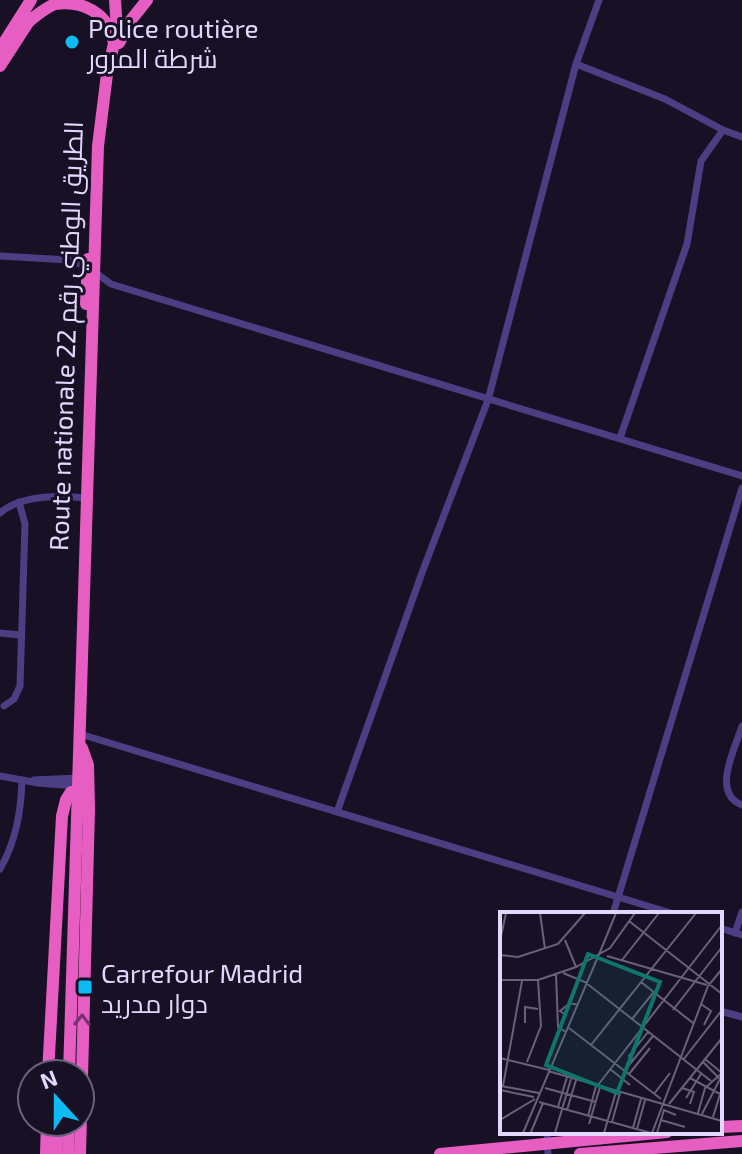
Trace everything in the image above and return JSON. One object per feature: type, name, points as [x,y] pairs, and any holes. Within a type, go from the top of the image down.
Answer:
[{"type":"highway","points":[[0,49],[31,0]]},
{"type":"highway","points":[[0,66],[45,0]]},
{"type":"highway","points":[[113,54],[117,30],[115,0]]},
{"type":"highway","points":[[113,54],[131,20],[147,0]]},
{"type":"highway","points":[[28,22],[44,9],[58,3],[82,4],[106,22],[112,36],[113,54]]},
{"type":"highway","name":"Route nationale 22 الطريق الوطني رقم","points":[[70,924],[92,271],[93,127],[101,85],[113,54]]},
{"type":"highway","name":"Route nationale 22 الطريق الوطني رقم","points":[[74,784],[79,738],[83,498]]},
{"type":"highway","points":[[79,738],[88,765],[89,809],[80,1154]]},
{"type":"highway","points":[[49,1058],[62,816],[74,784]]},
{"type":"highway","points":[[61,1058],[70,924]]},
{"type":"highway","points":[[69,1058],[70,924]]},
{"type":"highway","points":[[722,1127],[742,1126]]},
{"type":"highway","points":[[440,1154],[645,1134]]},
{"type":"highway","points":[[580,1154],[727,1148],[742,1141]]},
{"type":"street","points":[[337,812],[423,570],[488,400],[576,64],[599,0]]},
{"type":"street","points":[[576,64],[665,99],[742,137]]},
{"type":"street","points":[[620,438],[687,244],[701,161],[723,130]]},
{"type":"street","points":[[0,256],[58,259],[92,271],[111,284],[742,476]]},
{"type":"street","points":[[614,912],[742,488]]},
{"type":"street","points":[[0,513],[27,499],[83,498]]},
{"type":"street","points":[[4,706],[14,699],[20,686],[25,524],[19,502]]},
{"type":"street","points":[[0,633],[20,635]]},
{"type":"street","points":[[742,726],[725,784],[728,796],[742,805]]},
{"type":"street","points":[[79,738],[668,912]]},
{"type":"street","points":[[0,776],[74,784]]},
{"type":"street","points":[[0,869],[10,851],[21,811],[25,780]]},
{"type":"street","points":[[738,934],[742,912]]},
{"type":"street","points":[[722,1014],[742,1017]]},
{"type":"place","name":"Police routière شرطة المرور","points":[[72,42]]},
{"type":"place","name":"Carrefour Madrid دوار مدريد","points":[[85,987]]}]
